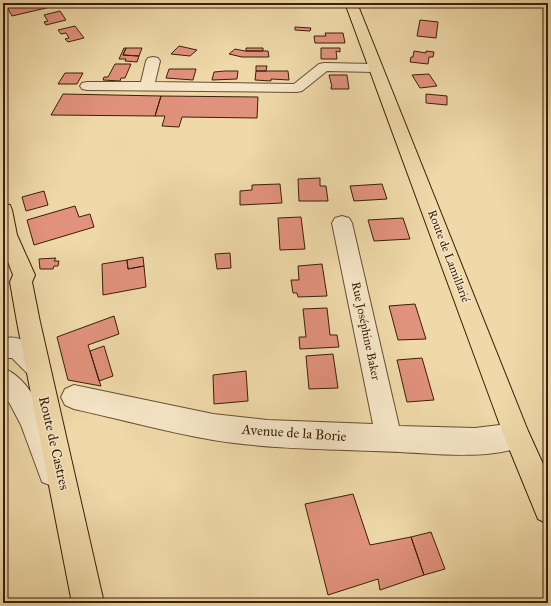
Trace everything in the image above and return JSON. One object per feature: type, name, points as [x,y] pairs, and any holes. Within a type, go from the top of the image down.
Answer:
[{"type":"main road","name":"Route de Lamillarié","points":[[351,3],[517,436],[548,509]]},
{"type":"main road","name":"Route de Castres","points":[[3,210],[13,277],[21,282],[36,365],[71,517],[88,603]]},
{"type":"street","points":[[147,87],[153,61]]},
{"type":"street","points":[[87,86],[297,88],[324,67],[375,68]]},
{"type":"street","name":"Rue Joséphine Baker","points":[[342,223],[389,439]]},
{"type":"street","points":[[3,348],[18,348],[36,365]]},
{"type":"street","points":[[3,379],[9,383],[23,403],[71,517]]},
{"type":"street","name":"Avenue de la Borie","points":[[74,397],[213,427],[267,433],[389,439],[475,441],[517,436]]},
{"type":"building","points":[[14,3],[57,3],[59,5],[12,16],[6,5]]},
{"type":"building","points":[[60,11],[66,20],[46,25],[44,22],[48,21],[44,15]]},
{"type":"building","points":[[420,20],[438,22],[436,38],[417,36]]},
{"type":"building","points":[[75,26],[84,38],[68,42],[65,39],[69,38],[66,33],[61,34],[58,30]]},
{"type":"building","points":[[295,27],[311,28],[310,31],[295,30]]},
{"type":"building","points":[[325,33],[343,33],[345,43],[315,43],[314,36],[326,36]]},
{"type":"building","points":[[179,46],[197,50],[190,56],[171,54]]},
{"type":"building","points":[[124,48],[126,48],[123,55],[139,56],[137,62],[119,59]]},
{"type":"building","points":[[126,48],[142,48],[139,56],[123,55]]},
{"type":"building","points":[[246,48],[263,48],[263,51],[246,51]]},
{"type":"building","points":[[321,48],[340,48],[340,52],[336,51],[337,59],[321,59]]},
{"type":"building","points":[[235,49],[245,51],[268,51],[269,57],[242,57],[229,54]]},
{"type":"building","points":[[414,51],[426,53],[426,51],[434,52],[433,57],[429,57],[428,64],[410,62]]},
{"type":"building","points":[[115,64],[131,64],[125,78],[121,78],[120,81],[103,80],[104,77],[108,77]]},
{"type":"building","points":[[256,66],[267,66],[266,71],[256,71]]},
{"type":"building","points":[[169,69],[196,69],[193,80],[166,78]]},
{"type":"building","points":[[238,71],[237,79],[212,80],[214,72]]},
{"type":"building","points":[[256,71],[288,71],[289,80],[255,80]]},
{"type":"building","points":[[65,73],[83,73],[77,84],[58,84]]},
{"type":"building","points":[[429,74],[437,86],[420,88],[412,75]]},
{"type":"building","points":[[329,75],[347,75],[349,89],[331,89],[332,87]]},
{"type":"building","points":[[63,94],[161,96],[155,116],[51,115]]},
{"type":"building","points":[[426,94],[447,96],[447,105],[426,103]]},
{"type":"building","points":[[161,96],[258,97],[257,118],[182,117],[179,127],[162,126],[165,116],[155,116]]},
{"type":"building","points":[[320,178],[320,186],[326,186],[328,201],[299,201],[298,179]]},
{"type":"building","points":[[280,184],[282,203],[240,205],[240,191],[252,190],[252,185]]},
{"type":"building","points":[[382,184],[387,199],[354,201],[350,186]]},
{"type":"building","points":[[44,191],[48,205],[26,211],[22,197]]},
{"type":"building","points":[[75,206],[79,217],[90,214],[94,227],[34,245],[27,220]]},
{"type":"building","points":[[301,217],[305,249],[280,250],[278,218]]},
{"type":"building","points":[[403,218],[410,239],[374,241],[368,220]]},
{"type":"building","points":[[230,253],[231,268],[217,269],[215,254]]},
{"type":"building","points":[[143,257],[144,266],[128,269],[127,260]]},
{"type":"building","points":[[56,258],[54,261],[59,261],[58,266],[54,266],[53,269],[40,269],[39,259]]},
{"type":"building","points":[[127,260],[128,269],[144,266],[146,287],[103,295],[102,264]]},
{"type":"building","points":[[322,264],[327,296],[298,297],[297,293],[293,293],[291,280],[299,280],[298,266]]},
{"type":"building","points":[[415,304],[426,339],[398,340],[389,306]]},
{"type":"building","points":[[327,308],[330,335],[337,335],[339,347],[300,349],[299,337],[306,337],[303,309]]},
{"type":"building","points":[[114,316],[119,334],[88,345],[101,386],[68,380],[57,337]]},
{"type":"building","points":[[104,346],[113,376],[99,381],[90,351]]},
{"type":"building","points":[[333,354],[338,388],[309,389],[306,356]]},
{"type":"building","points":[[422,358],[434,400],[407,402],[397,360]]},
{"type":"building","points":[[246,371],[248,401],[214,404],[213,375]]},
{"type":"building","points":[[353,494],[370,545],[411,537],[424,575],[380,590],[378,579],[328,595],[305,504]]},
{"type":"building","points":[[431,532],[445,569],[424,575],[411,537]]}]
